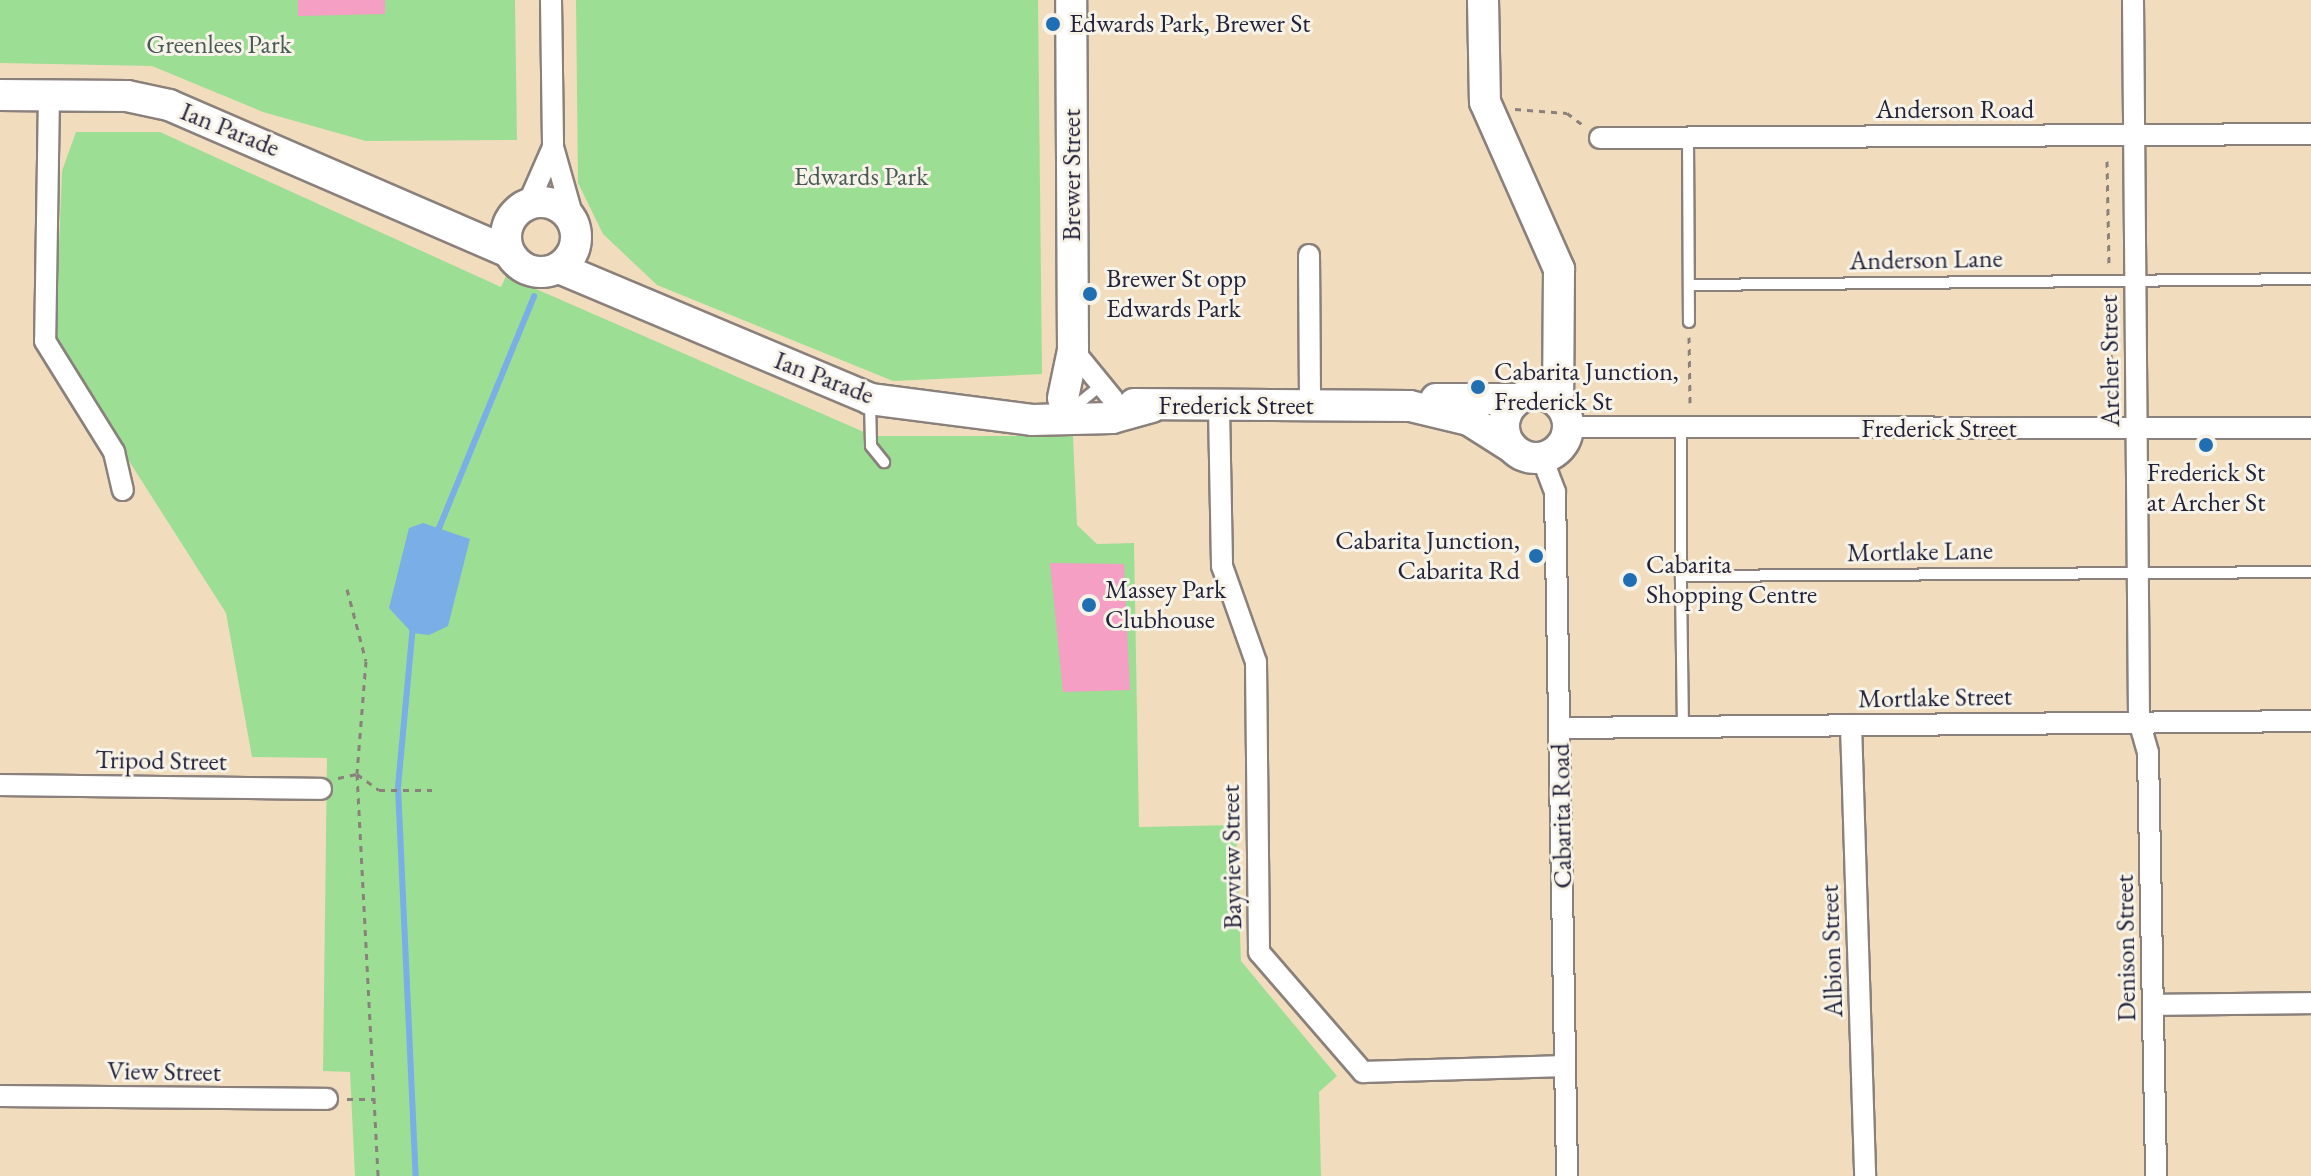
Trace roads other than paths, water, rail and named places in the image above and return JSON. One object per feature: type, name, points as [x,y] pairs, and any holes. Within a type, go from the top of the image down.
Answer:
[{"type":"main road","name":"Brewer Street","points":[[1071,0],[1073,350],[1084,404]]},
{"type":"main road","points":[[1483,0],[1485,102],[1559,269],[1563,414],[1560,447],[1542,458],[1510,446],[1503,426],[1517,399],[1540,394],[1563,414]]},
{"type":"main road","name":"Ian Parade","points":[[0,95],[143,98],[169,105],[448,222],[508,263]]},
{"type":"main road","points":[[561,207],[576,230],[573,254],[554,279],[508,263],[519,212],[561,207]]},
{"type":"main road","name":"Ian Parade","points":[[448,222],[519,212]]},
{"type":"main road","name":"Ian Parade","points":[[576,230],[624,293]]},
{"type":"main road","name":"Ian Parade","points":[[554,279],[624,293],[870,399],[941,407],[1084,404],[1152,407]]},
{"type":"main road","name":"Frederick Street","points":[[1152,407],[1410,406],[1517,399]]},
{"type":"main road","name":"Frederick Street","points":[[1410,406],[1469,420],[1510,446]]},
{"type":"street","points":[[551,0],[553,147],[576,230]]},
{"type":"street","name":"Archer Street","points":[[2133,0],[2139,721]]},
{"type":"street","points":[[49,95],[45,341],[114,452],[123,490]]},
{"type":"street","name":"Anderson Road","points":[[1600,138],[2311,134]]},
{"type":"street","points":[[519,212],[553,147]]},
{"type":"street","points":[[1309,255],[1310,406]]},
{"type":"street","name":"Bayview Street","points":[[1219,408],[1222,566],[1256,662],[1259,952],[1363,1072],[1565,1066]]},
{"type":"street","name":"Frederick Street","points":[[1563,414],[1681,430],[2311,428]]},
{"type":"street","name":"Cabarita Road","points":[[1542,458],[1555,492],[1567,1176]]},
{"type":"street","name":"Denison Street","points":[[2139,721],[2148,753],[2156,1176]]},
{"type":"street","name":"Mortlake Street","points":[[1560,728],[2311,721]]},
{"type":"street","name":"Albion Street","points":[[1851,725],[1865,1176]]},
{"type":"street","name":"Tripod Street","points":[[0,785],[321,789]]},
{"type":"street","points":[[2153,1005],[2311,1003]]},
{"type":"street","name":"View Street","points":[[0,1096],[327,1099]]},
{"type":"lane","points":[[1688,137],[1689,322]]},
{"type":"lane","name":"Anderson Lane","points":[[1689,285],[2311,279]]},
{"type":"lane","points":[[870,399],[871,446],[884,462]]},
{"type":"lane","points":[[1681,430],[1683,728]]},
{"type":"lane","name":"Mortlake Lane","points":[[1681,576],[2311,572]]},
{"type":"water","points":[[423,523],[470,539],[448,626],[429,635],[412,633],[389,608],[409,528]]},
{"type":"waterway","points":[[437,533],[534,296]]},
{"type":"waterway","points":[[413,625],[398,787],[416,1176]]},
{"type":"place","name":"Edwards Park, Brewer St","points":[[1053,24]]},
{"type":"place","name":"Brewer St opp Edwards Park","points":[[1090,294]]},
{"type":"place","name":"Cabarita Junction, Frederick St","points":[[1478,387]]},
{"type":"place","name":"Frederick St at Archer St","points":[[2206,445]]},
{"type":"place","name":"Cabarita Junction, Cabarita Rd","points":[[1536,556]]},
{"type":"place","name":"Cabarita Shopping Centre","points":[[1630,580]]},
{"type":"place","name":"Massey Park Clubhouse","points":[[1089,605]]},
{"type":"park label","name":"Greenlees Park","points":[[219,45]]},
{"type":"park label","name":"Edwards Park","points":[[861,177]]}]
